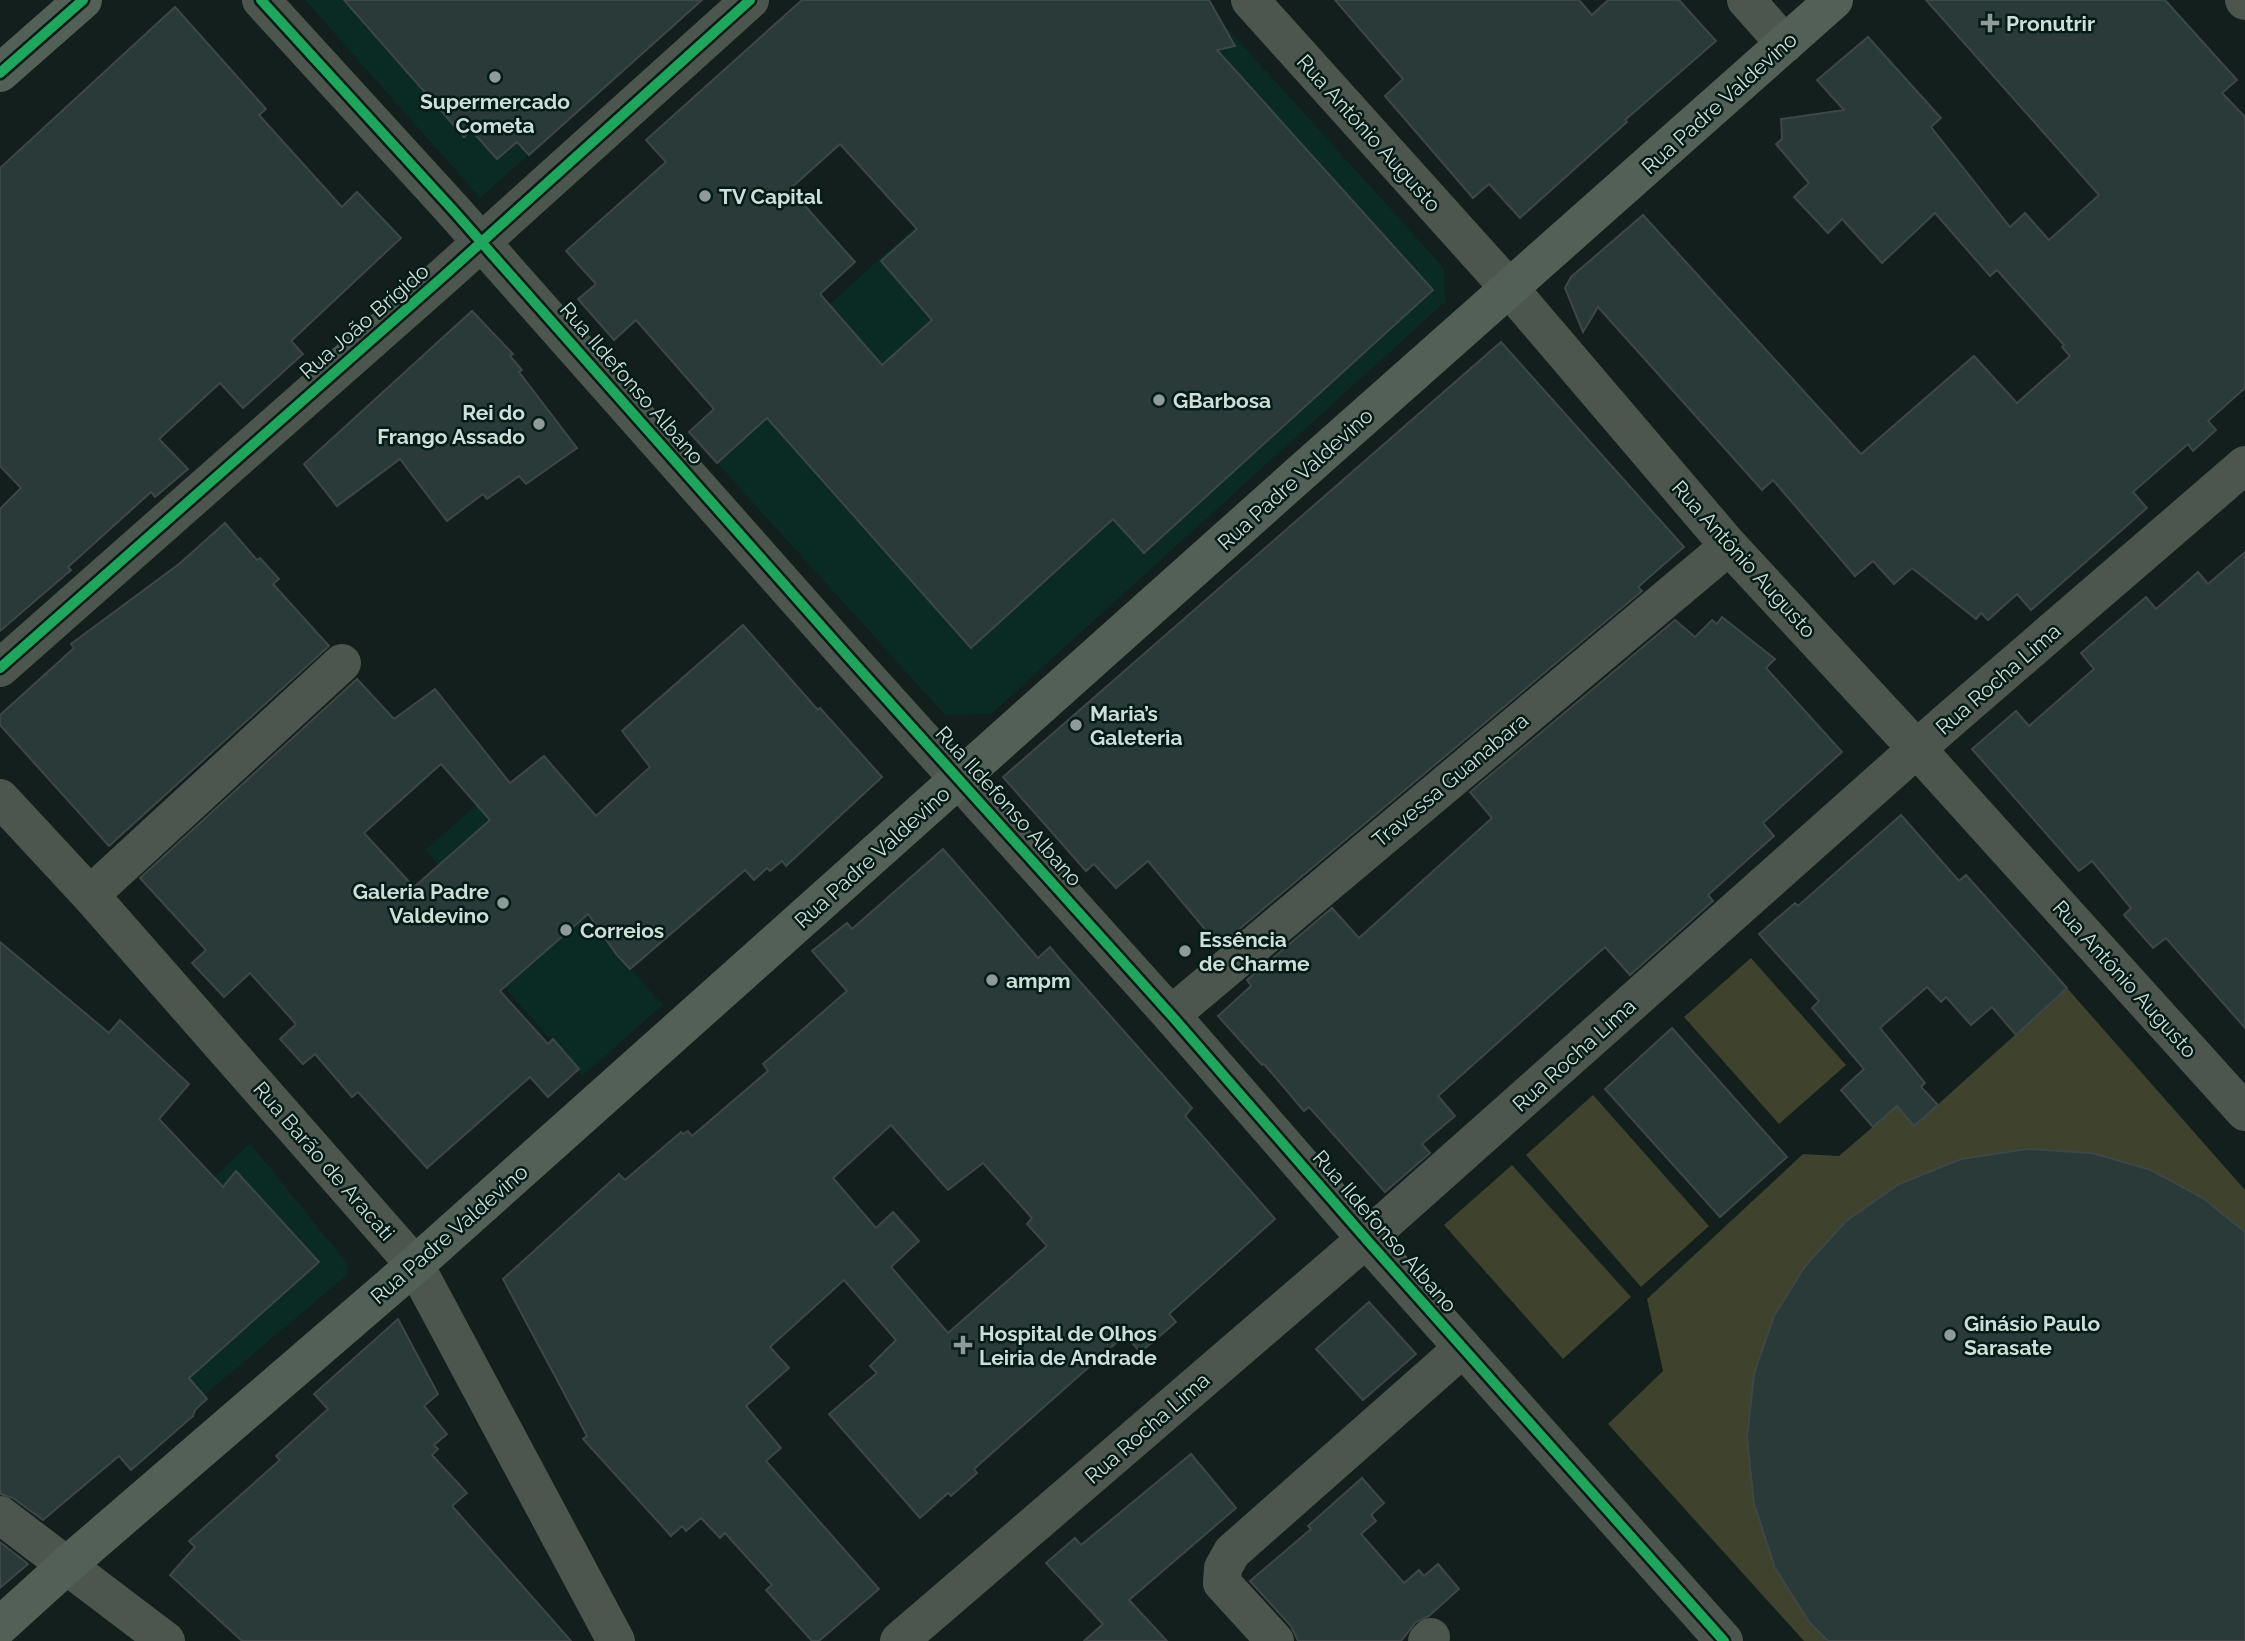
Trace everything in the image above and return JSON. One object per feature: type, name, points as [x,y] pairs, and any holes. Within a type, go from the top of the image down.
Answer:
[{"type":"main road","points":[[0,73],[83,0]]},
{"type":"main road","name":"Rua Padre Valdevino","points":[[0,1626],[415,1265],[1834,0]]},
{"type":"street","name":"Rua Ildefonso Albano","points":[[261,0],[481,242],[1171,1015],[1366,1240],[1724,1641]]},
{"type":"street","name":"Rua João Brígido","points":[[0,668],[750,0]]},
{"type":"street","name":"Rua Antônio Augusto","points":[[1250,0],[1508,288],[1729,546],[1917,749],[2245,1112]]},
{"type":"street","points":[[1746,0],[1785,44]]},
{"type":"street","name":"Rua Rocha Lima","points":[[899,1641],[1366,1240],[1917,749],[2245,465]]},
{"type":"street","name":"Travessa Guanabara","points":[[1171,1015],[1729,546]]},
{"type":"street","points":[[90,895],[342,663]]},
{"type":"street","name":"Rua Barão de Aracati","points":[[0,798],[90,895],[415,1265],[615,1641]]},
{"type":"street","points":[[1275,1641],[1223,1583],[1223,1568],[1232,1552],[1462,1348]]},
{"type":"street","points":[[0,1515],[166,1641]]},
{"type":"shaded area","name":"Supermercado Cometa","points":[[305,0],[703,0],[480,198]]},
{"type":"shaded area","points":[[1203,1],[1444,268],[1445,302],[991,714],[945,715],[689,432],[929,214]]},
{"type":"shaded area","points":[[483,799],[663,1005],[582,1076],[433,905],[456,885],[425,850]]},
{"type":"shaded area","points":[[1751,958],[1846,1065],[1779,1124],[1684,1017]]},
{"type":"shaded area","name":"Ginásio Paulo Sarasate","points":[[2067,988],[2245,1190],[2245,1641],[1804,1641],[1608,1424],[1663,1371],[1647,1299],[1803,1154],[1839,1156],[1897,1106],[1914,1126]]},
{"type":"shaded area","points":[[1593,1095],[1709,1226],[1641,1287],[1526,1155]]},
{"type":"shaded area","points":[[250,1143],[347,1263],[347,1275],[201,1398],[103,1284]]},
{"type":"shaded area","points":[[1512,1165],[1631,1297],[1563,1359],[1444,1225]]},
{"type":"building","name":"Supermercado Cometa","points":[[344,0],[702,0],[529,155],[517,142],[497,159],[471,130],[464,137]]},
{"type":"building","points":[[802,0],[1209,0],[1235,46],[1217,50],[1433,290],[1144,553],[1113,519],[971,648],[767,418],[717,463],[689,432],[714,409],[636,320],[614,340],[578,299],[596,284],[566,251],[666,162],[646,140]],"holes":[[[840,144],[917,229],[881,261],[932,320],[882,365],[820,294],[855,262],[790,189]]]},
{"type":"building","points":[[1335,0],[1579,0],[1592,15],[1608,0],[1679,0],[1716,41],[1625,120],[1627,122],[1520,218],[1489,184],[1473,198],[1385,96],[1403,79]]},
{"type":"building","points":[[1926,0],[2165,0],[2237,80],[2222,93],[2245,117],[2245,388],[2208,421],[2216,430],[2193,451],[2188,444],[2133,492],[2147,508],[2031,610],[2017,594],[1988,620],[1981,613],[1976,619],[1912,568],[1894,584],[1873,561],[1855,576],[1773,480],[1762,490],[1598,307],[1583,332],[1565,288],[1571,277],[1643,215],[1861,454],[1974,356],[2017,403],[2070,356],[2062,347],[2064,345],[1997,270],[1990,276],[1935,213],[1882,263],[1842,219],[1828,233],[1794,197],[1809,183],[1776,144],[1782,139],[1781,119],[1844,110],[1817,80],[1868,37],[1941,118],[1931,127],[2010,227],[2025,213],[2049,240],[2099,195]]},
{"type":"building","points":[[175,7],[266,109],[259,115],[342,207],[357,192],[401,238],[291,341],[303,354],[243,408],[220,383],[159,439],[188,469],[155,497],[151,492],[68,567],[71,570],[0,631],[0,509],[21,488],[0,466],[0,168]]},
{"type":"building","points":[[472,311],[513,354],[510,356],[522,370],[519,372],[577,448],[526,484],[519,476],[487,499],[483,494],[447,521],[400,459],[337,506],[304,464]]},
{"type":"building","points":[[1501,342],[1684,547],[1638,587],[1642,591],[1219,946],[1148,861],[1116,888],[1094,864],[1086,871],[1003,777]]},
{"type":"building","points":[[225,523],[257,560],[260,558],[279,579],[273,584],[329,646],[109,846],[0,725],[0,715],[74,648],[71,644],[179,564]]},
{"type":"building","points":[[2245,552],[2245,1028],[2166,938],[2153,948],[2124,915],[2131,908],[2092,861],[2079,871],[1972,749],[2016,711],[2029,726],[2094,669],[2081,653],[2146,597],[2156,609],[2198,572],[2208,584]]},
{"type":"building","points":[[1722,617],[1775,659],[1766,668],[1842,752],[1763,823],[1774,836],[1708,895],[1713,901],[1630,975],[1605,947],[1438,1096],[1455,1116],[1422,1144],[1430,1153],[1385,1192],[1309,1107],[1304,1111],[1218,1016],[1251,986],[1247,980],[1332,908],[1359,938],[1492,818],[1470,792],[1675,620],[1695,637],[1712,620],[1717,624]]},
{"type":"building","points":[[743,625],[882,777],[786,866],[782,861],[770,871],[767,868],[754,880],[745,870],[630,969],[588,914],[500,991],[548,1044],[553,1039],[579,1069],[548,1097],[530,1077],[427,1168],[358,1092],[352,1097],[315,1054],[303,1064],[280,1039],[296,1024],[250,973],[224,997],[192,963],[206,950],[140,878],[357,679],[394,719],[435,689],[510,783],[544,756],[596,816],[650,767],[622,731]],"holes":[[[441,764],[490,820],[414,887],[364,833]]]},
{"type":"building","points":[[1901,815],[1959,881],[1966,875],[2067,988],[2016,1035],[1992,1007],[1971,1025],[1946,997],[1941,1002],[1927,987],[1880,1028],[1925,1083],[1921,1087],[1938,1105],[1914,1126],[1897,1106],[1873,1127],[1841,1090],[1864,1069],[1812,1008],[1819,1001],[1759,934],[1795,903],[1798,906]]},
{"type":"building","points":[[943,849],[1038,958],[1050,947],[1192,1108],[1185,1116],[1275,1219],[1169,1314],[1176,1322],[1153,1342],[1140,1352],[1125,1335],[974,1469],[977,1473],[951,1496],[948,1493],[920,1518],[829,1414],[877,1373],[870,1366],[896,1340],[844,1280],[770,1347],[789,1368],[746,1406],[781,1448],[766,1461],[879,1589],[819,1641],[812,1641],[766,1590],[772,1585],[725,1533],[720,1538],[701,1518],[686,1531],[682,1526],[671,1536],[583,1439],[587,1436],[503,1279],[619,1174],[625,1180],[681,1132],[683,1134],[688,1131],[692,1136],[768,1071],[763,1064],[847,991],[812,951],[847,923],[852,929]],"holes":[[[891,1125],[948,1190],[983,1163],[1032,1218],[1027,1224],[1047,1246],[948,1333],[891,1267],[919,1241],[893,1212],[876,1228],[833,1178]]]},
{"type":"building","points":[[0,942],[109,1033],[120,1020],[189,1084],[159,1119],[223,1187],[236,1171],[319,1262],[189,1378],[207,1399],[195,1410],[193,1416],[131,1470],[119,1456],[43,1520],[13,1498],[0,1494]]},
{"type":"building","points":[[1672,1028],[1787,1157],[1720,1217],[1605,1089]]},
{"type":"building","name":"Ginásio Paulo Sarasate","points":[[2027,1149],[2092,1153],[2151,1170],[2203,1198],[2245,1232],[2245,1641],[1828,1641],[1810,1623],[1775,1568],[1754,1504],[1747,1438],[1754,1374],[1774,1316],[1805,1266],[1846,1221],[1899,1184],[1961,1159]]},
{"type":"building","points":[[1369,1302],[1416,1354],[1363,1400],[1316,1349]]},
{"type":"building","points":[[398,1319],[438,1394],[424,1406],[447,1434],[434,1445],[438,1449],[432,1455],[467,1493],[452,1506],[571,1641],[242,1641],[170,1575],[195,1547],[189,1541],[280,1460],[276,1456],[328,1409],[314,1394]]},
{"type":"building","points":[[1191,1454],[1236,1508],[1129,1600],[1167,1641],[1084,1641],[1103,1624],[1046,1563],[1075,1538],[1081,1545]]},
{"type":"building","points":[[1362,1478],[1384,1503],[1371,1515],[1376,1521],[1361,1534],[1404,1583],[1419,1570],[1424,1576],[1438,1564],[1459,1589],[1429,1616],[1416,1622],[1401,1641],[1298,1641],[1291,1626],[1250,1581],[1311,1529],[1308,1526]]},
{"type":"building","points":[[0,1542],[28,1564],[0,1588]]},
{"type":"cycle path","points":[[0,73],[83,0]]},
{"type":"cycle path","points":[[261,0],[452,209],[845,653],[1171,1015],[1366,1239],[1724,1641]]},
{"type":"cycle path","points":[[0,668],[445,275],[750,0]]},
{"type":"place","name":"Pronutrir","points":[[1990,23]]},
{"type":"place","name":"Supermercado Cometa","points":[[495,77]]},
{"type":"place","name":"TV Capital","points":[[705,196]]},
{"type":"place","name":"GBarbosa","points":[[1159,400]]},
{"type":"place","name":"Rei do Frango Assado","points":[[539,424]]},
{"type":"place","name":"Maria’s Galeteria","points":[[1076,725]]},
{"type":"place","name":"Galeria Padre Valdevino","points":[[503,903]]},
{"type":"place","name":"Correios","points":[[566,930]]},
{"type":"place","name":"Essência de Charme","points":[[1185,951]]},
{"type":"place","name":"ampm","points":[[992,980]]},
{"type":"place","name":"Ginásio Paulo Sarasate","points":[[1950,1335]]},
{"type":"place","name":"Hospital de Olhos Leiria de Andrade","points":[[963,1345]]}]
